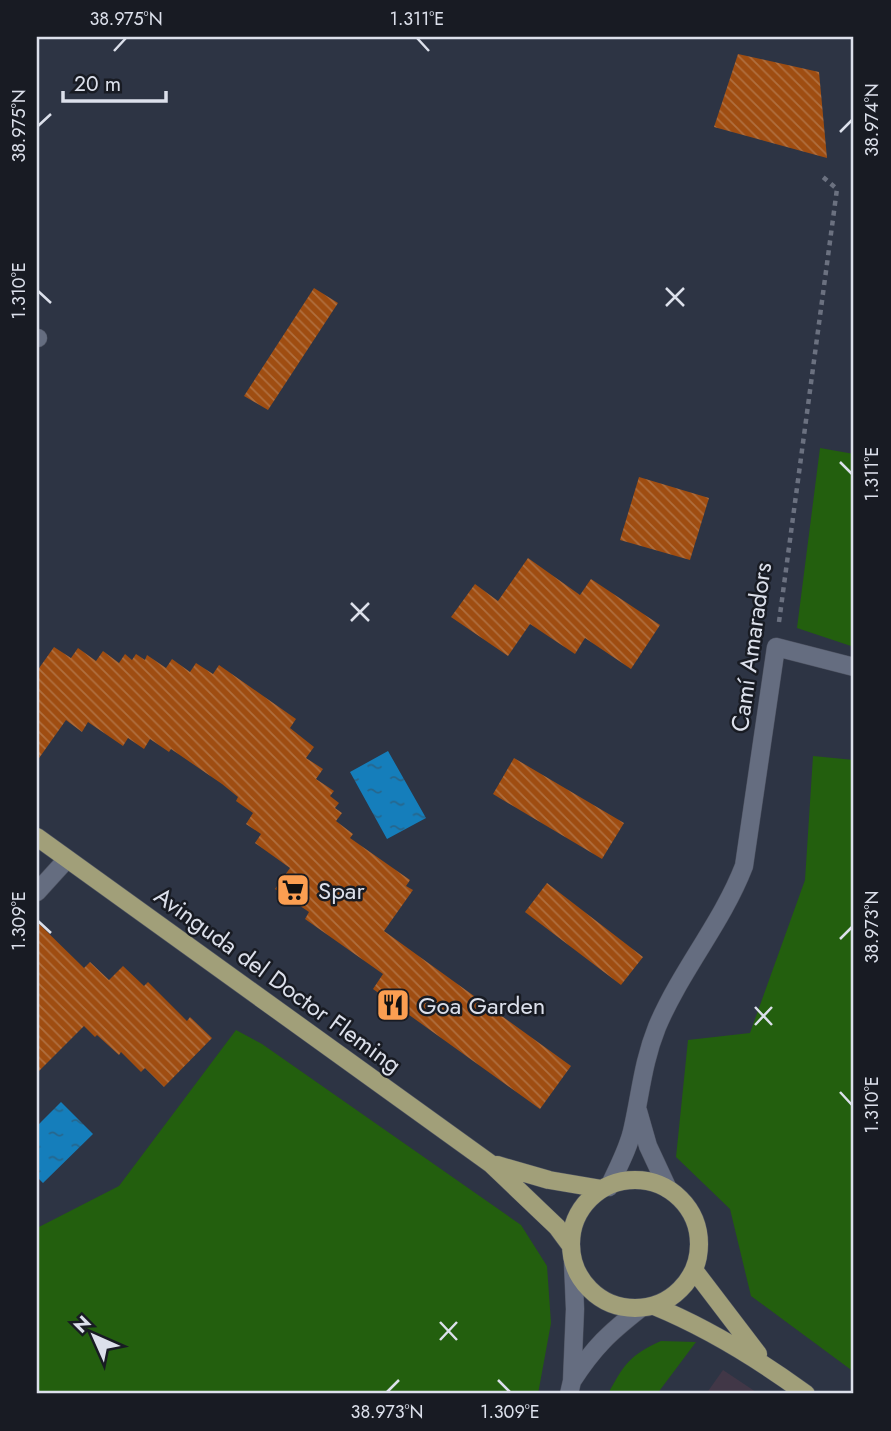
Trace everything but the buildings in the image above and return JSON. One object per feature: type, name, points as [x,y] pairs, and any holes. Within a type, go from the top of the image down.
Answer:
[{"type":"main road","name":"Avinguda del Doctor Fleming","points":[[37,837],[491,1164],[542,1212],[572,1254],[583,1281],[599,1297],[619,1306],[647,1307],[702,1327],[766,1365],[806,1394]]},
{"type":"main road","name":"Avinguda del Doctor Fleming","points":[[491,1164],[549,1180],[606,1188],[623,1181],[637,1180],[668,1189]]},
{"type":"main road","points":[[572,1254],[573,1229],[579,1213],[589,1200],[606,1188]]},
{"type":"main road","points":[[647,1307],[678,1292],[685,1285],[694,1270],[699,1252],[699,1233],[693,1216],[682,1200],[668,1189]]},
{"type":"main road","name":"Avinguda del Doctor Fleming","points":[[694,1270],[766,1365]]},
{"type":"street","points":[[776,647],[854,667]]},
{"type":"street","name":"Camí Amaradors","points":[[606,1188],[628,1146],[644,1063],[657,1027],[681,977],[728,902],[744,866],[776,647]]},
{"type":"street","points":[[37,891],[67,859]]},
{"type":"street","name":"Camí Amaradors","points":[[637,1108],[648,1146],[668,1189]]},
{"type":"street","points":[[570,1388],[575,1309],[572,1254]]},
{"type":"street","points":[[570,1388],[589,1353],[610,1333],[647,1307]]},
{"type":"path","name":"Camí Amaradors","points":[[776,647],[837,189],[822,177]]},
{"type":"shaded area","points":[[723,1370],[759,1394],[706,1394]]},
{"type":"green space","points":[[820,448],[854,454],[854,647],[797,628]]},
{"type":"green space","points":[[813,756],[854,760],[854,1372],[751,1296],[730,1209],[676,1157],[688,1040],[750,1033],[805,880]]},
{"type":"green space","points":[[236,1030],[262,1044],[521,1225],[547,1266],[551,1323],[538,1394],[37,1394],[37,1228],[119,1186]]},
{"type":"green space","points":[[661,1341],[696,1342],[657,1394],[608,1394],[629,1362]]},
{"type":"water","points":[[388,751],[426,818],[387,839],[350,772]]},
{"type":"water","points":[[61,1102],[93,1134],[43,1183],[37,1177],[37,1126]]},
{"type":"place","name":"Spar","points":[[293,890]]},
{"type":"place","name":"Goa Garden","points":[[393,1005]]}]
